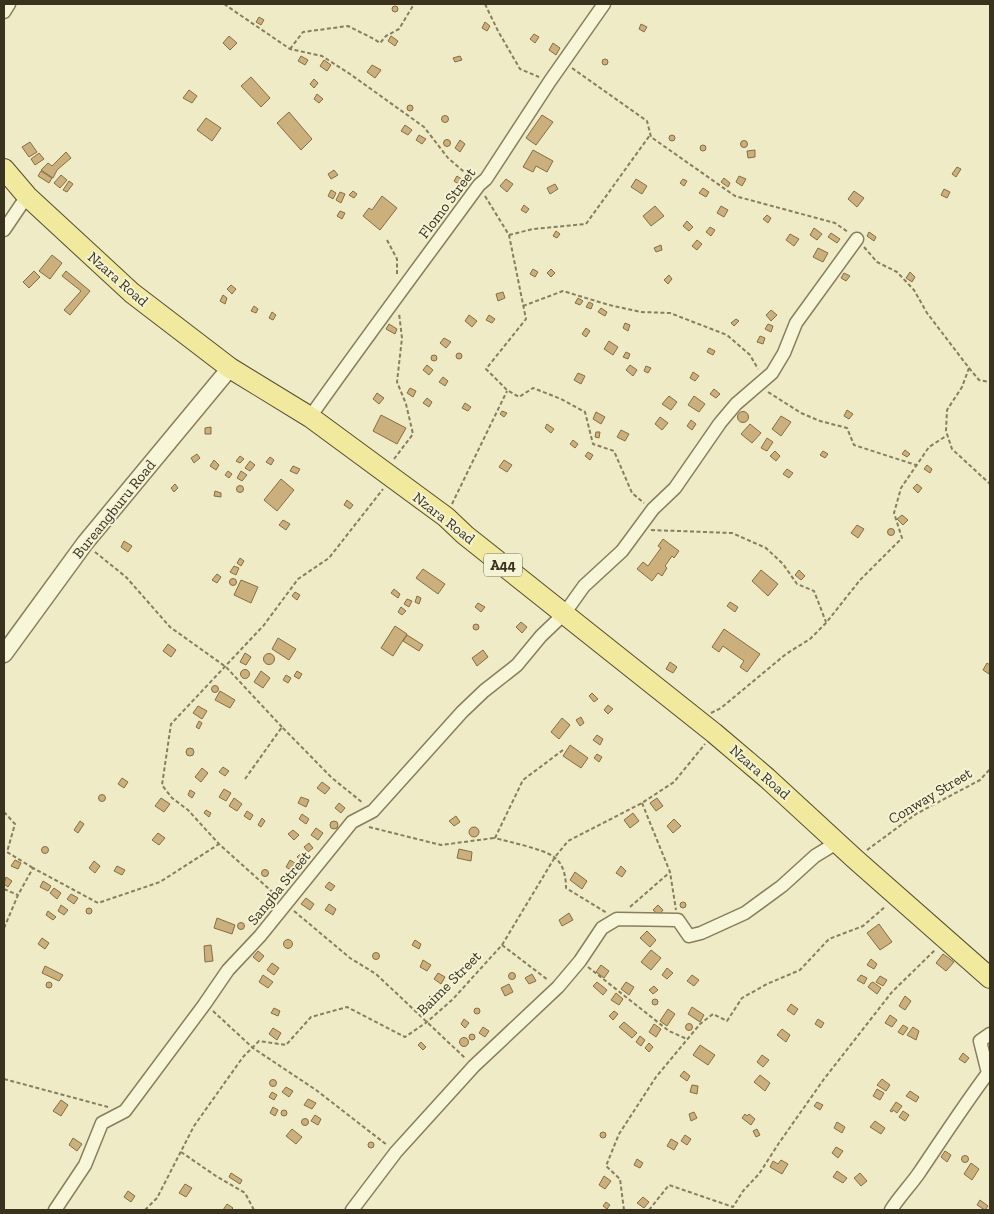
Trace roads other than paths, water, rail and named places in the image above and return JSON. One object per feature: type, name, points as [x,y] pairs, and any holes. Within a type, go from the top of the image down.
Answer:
[{"type":"main road","name":"Nzara Road","points":[[4,169],[27,196],[132,293],[230,368],[310,417],[446,517],[465,535],[706,727],[990,978]]},
{"type":"street","points":[[4,12],[9,4]]},
{"type":"street","name":"Flomo Street","points":[[310,417],[479,185],[486,179],[550,81],[604,4]]},
{"type":"street","points":[[4,230],[27,196]]},
{"type":"street","name":"Sangba Street","points":[[54,1210],[85,1165],[102,1123],[125,1111],[204,1006],[228,970],[287,905],[352,822],[373,812],[462,712],[484,691],[517,665],[540,636],[564,614],[584,586],[622,551],[653,509],[675,488],[720,423],[736,404],[772,372],[784,353],[796,323],[857,239]]},
{"type":"street","name":"Bureangburu Road","points":[[4,654],[85,543],[230,368]]},
{"type":"street","points":[[352,1210],[396,1152],[474,1066],[558,987],[580,961],[602,928],[617,919],[678,920],[689,936],[702,933],[745,913],[782,886],[814,856],[838,842]]},
{"type":"street","points":[[891,1210],[899,1196],[918,1175],[962,1108],[988,1073],[980,1041],[990,1034]]}]
